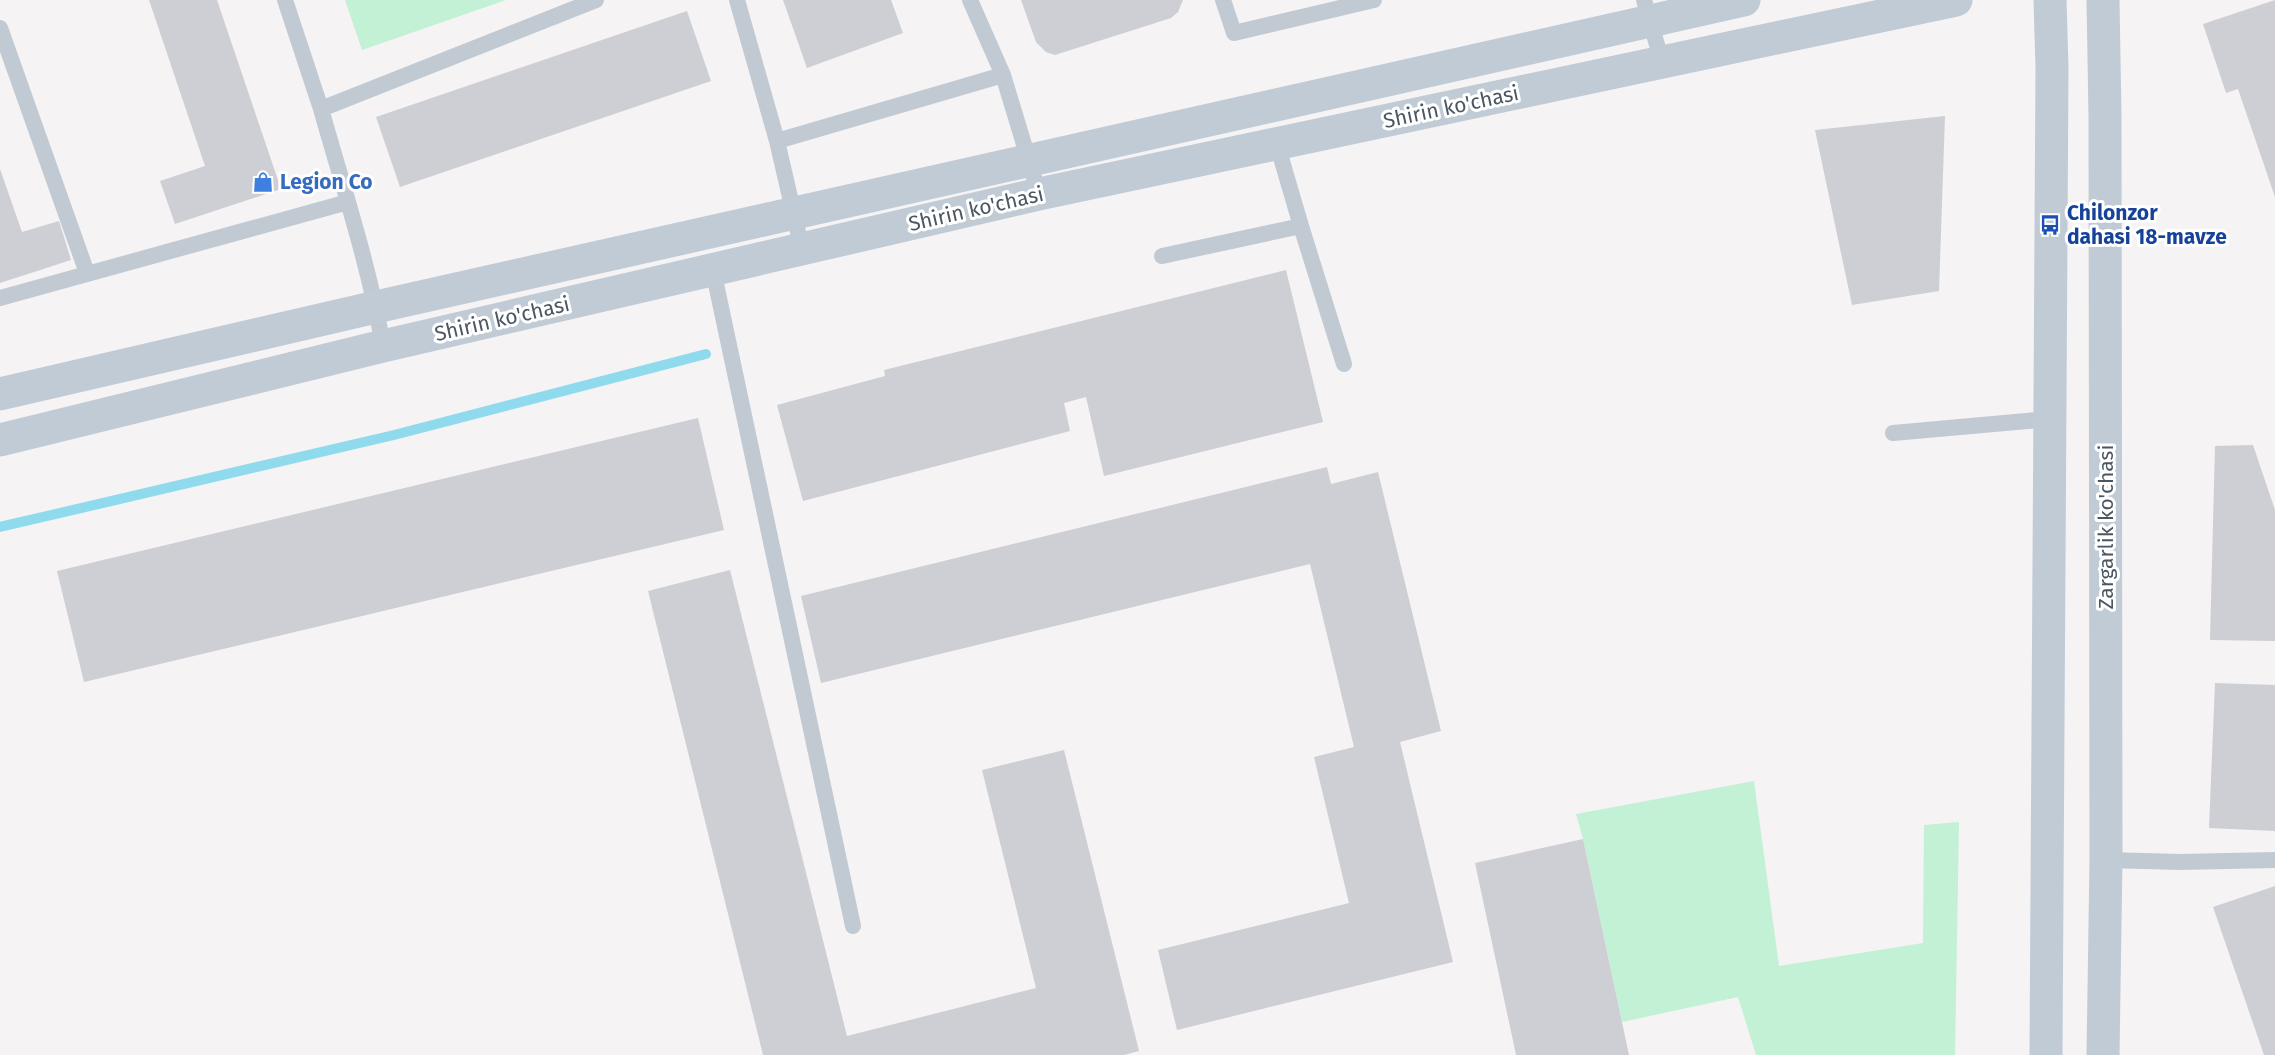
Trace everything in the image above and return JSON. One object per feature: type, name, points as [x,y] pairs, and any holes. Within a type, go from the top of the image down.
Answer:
[{"type":"main road","name":"Shirin ko'chasi","points":[[0,394],[1030,159],[1648,10],[1744,0]]},
{"type":"main road","name":"Shirin ko'chasi","points":[[0,440],[383,346],[1039,194],[1956,0]]},
{"type":"main road","points":[[2046,1055],[2052,68],[2050,0]]},
{"type":"main road","name":"Zargarlik ko'chasi","points":[[2103,0],[2106,860],[2103,1055]]},
{"type":"lane","points":[[285,0],[321,109],[348,202],[376,307],[383,346]]},
{"type":"lane","points":[[321,109],[596,0]]},
{"type":"lane","points":[[736,0],[777,141],[802,249]]},
{"type":"lane","points":[[970,0],[1003,75],[1039,194]]},
{"type":"lane","points":[[1222,0],[1233,33],[1374,0]]},
{"type":"lane","points":[[1648,10],[1662,62]]},
{"type":"lane","points":[[0,28],[87,273]]},
{"type":"lane","points":[[777,141],[1003,75]]},
{"type":"lane","points":[[1277,144],[1344,364]]},
{"type":"lane","points":[[0,298],[348,202]]},
{"type":"lane","points":[[1162,256],[1301,226]]},
{"type":"lane","points":[[713,270],[853,926]]},
{"type":"lane","points":[[1893,432],[2049,419]]},
{"type":"lane","points":[[2106,860],[2181,862],[2275,860]]},
{"type":"green space","points":[[345,0],[506,0],[362,50]]},
{"type":"green space","points":[[1754,781],[1779,966],[1923,943],[1924,825],[1959,822],[1955,1055],[1756,1055],[1738,997],[1622,1022],[1576,814]]},
{"type":"building","points":[[149,0],[217,0],[281,189],[175,224],[160,181],[205,166]]},
{"type":"building","points":[[783,0],[891,0],[903,33],[807,68]]},
{"type":"building","points":[[1021,0],[1183,0],[1178,12],[1171,18],[1055,55],[1046,52],[1036,42]]},
{"type":"building","points":[[2275,0],[2275,197],[2238,89],[2226,93],[2203,24]]},
{"type":"building","points":[[687,11],[711,81],[400,187],[376,117]]},
{"type":"building","points":[[1945,116],[1939,291],[1852,305],[1815,130]]},
{"type":"building","points":[[0,169],[22,232],[59,221],[71,260],[0,283]]},
{"type":"building","points":[[1286,270],[1323,422],[1104,476],[1086,397],[1064,403],[1070,431],[803,501],[777,405],[885,376],[884,370]]},
{"type":"building","points":[[698,418],[724,530],[84,682],[57,571]]},
{"type":"building","points":[[2253,445],[2275,510],[2275,641],[2210,640],[2215,446]]},
{"type":"building","points":[[1327,467],[1331,484],[1378,472],[1441,731],[1400,742],[1453,962],[1177,1030],[1158,950],[1349,903],[1314,757],[1354,747],[1310,564],[821,683],[801,596]]},
{"type":"building","points":[[730,570],[847,1036],[1036,988],[982,770],[1064,750],[1139,1051],[1124,1055],[763,1055],[648,591]]},
{"type":"building","points":[[2215,683],[2275,685],[2275,831],[2209,828]]},
{"type":"building","points":[[1583,839],[1629,1055],[1516,1055],[1475,863]]},
{"type":"building","points":[[2275,886],[2275,1055],[2264,1055],[2213,907]]},
{"type":"waterway","points":[[0,527],[394,435],[706,354]]},
{"type":"place","name":"Legion Co","points":[[263,182]]},
{"type":"place","name":"Chilonzor dahasi 18-mavze","points":[[2050,225]]}]
